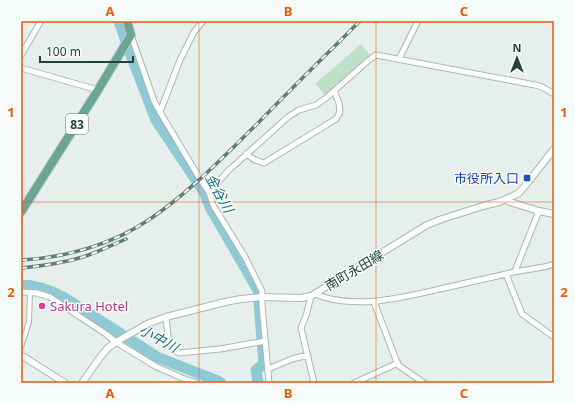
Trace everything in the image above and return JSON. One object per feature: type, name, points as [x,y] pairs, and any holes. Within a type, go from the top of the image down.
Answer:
[{"type":"main road","points":[[127,21],[131,35]]},
{"type":"main road","name":"83","points":[[21,212],[131,35]]},
{"type":"street","points":[[21,55],[41,21]]},
{"type":"street","points":[[160,112],[180,60],[194,32],[203,21]]},
{"type":"street","points":[[399,59],[418,21]]},
{"type":"street","points":[[131,35],[154,101],[209,192],[214,205],[245,256],[262,291],[269,383]]},
{"type":"street","points":[[209,192],[229,170],[288,117],[299,110],[316,105],[376,55],[535,85],[554,94]]},
{"type":"street","points":[[21,68],[98,90]]},
{"type":"street","points":[[246,154],[255,160],[264,163],[336,119],[340,112],[339,103],[334,91]]},
{"type":"street","name":"南町永田線","points":[[119,340],[147,324],[166,317],[225,302],[262,297],[301,298],[313,295],[428,225],[442,219],[506,200],[519,193],[554,149]]},
{"type":"street","points":[[506,200],[539,211],[554,214]]},
{"type":"street","points":[[515,271],[539,211]]},
{"type":"street","points":[[314,383],[301,328],[313,295],[341,301],[374,302],[419,294],[515,271],[554,264]]},
{"type":"street","points":[[506,274],[522,314],[554,337]]},
{"type":"street","points":[[21,292],[30,292],[50,297],[106,334],[119,340],[155,366],[197,383]]},
{"type":"street","points":[[21,347],[29,322],[30,292]]},
{"type":"street","points":[[374,302],[398,365],[424,383]]},
{"type":"street","points":[[166,317],[170,346],[175,352],[179,353],[220,349],[265,341]]},
{"type":"street","points":[[82,383],[101,356],[119,340]]},
{"type":"street","points":[[21,355],[65,383]]},
{"type":"street","points":[[268,369],[292,359],[308,355]]},
{"type":"street","points":[[354,383],[398,363]]},
{"type":"green space","points":[[361,44],[370,55],[325,95],[315,84]]},
{"type":"waterway","name":"金谷川","points":[[119,21],[156,120],[204,192],[210,207],[258,290],[264,364],[256,370],[258,383]]},
{"type":"waterway","name":"小中川","points":[[21,285],[42,288],[53,292],[157,357],[221,383]]},
{"type":"railway","points":[[21,260],[38,259],[72,253],[88,248],[121,236],[150,219],[179,197],[206,173],[360,21]]},
{"type":"railway","points":[[21,268],[52,264],[83,257],[126,239]]},
{"type":"place","name":"市役所入口","points":[[527,178]]},
{"type":"place","name":"Sakura Hotel","points":[[42,306]]}]
